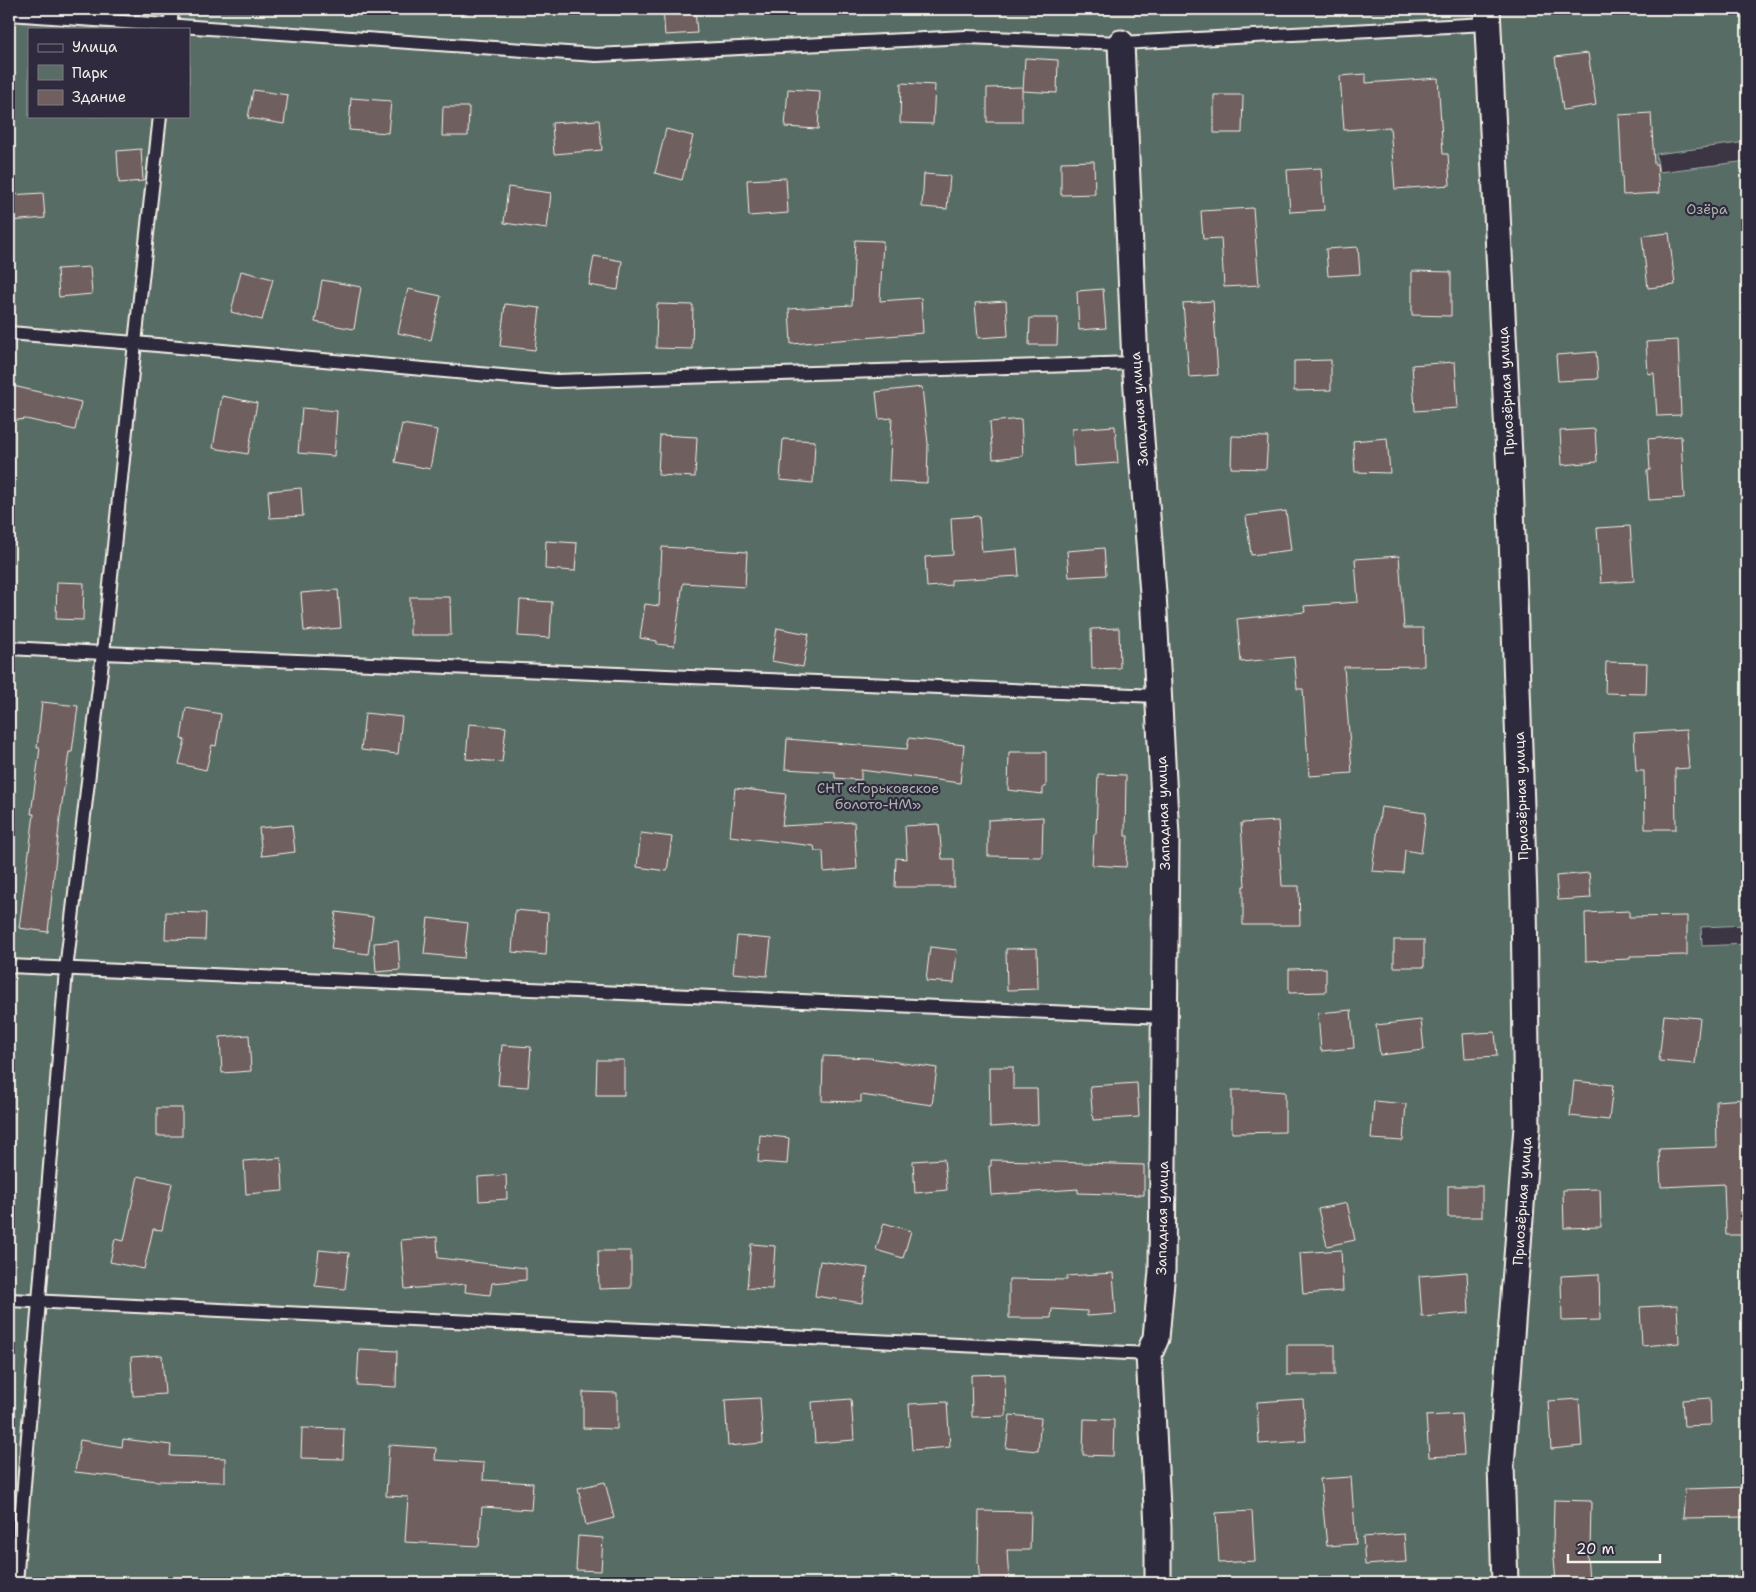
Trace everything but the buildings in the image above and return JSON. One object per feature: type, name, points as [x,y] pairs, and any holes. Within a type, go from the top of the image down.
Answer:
[{"type":"street","name":"Приозёрная улица","points":[[1487,16],[1510,476],[1524,889],[1527,1126],[1501,1466],[1505,1583]]},
{"type":"street","name":"Западная улица","points":[[1121,43],[1135,363],[1153,594],[1166,837],[1162,1271],[1156,1338],[1149,1354],[1158,1527],[1158,1583]]},
{"type":"lane","points":[[9,14],[170,28],[172,9]]},
{"type":"lane","points":[[190,29],[596,55],[966,37],[1121,43],[1487,16]]},
{"type":"lane","points":[[16,1583],[66,970],[103,654],[134,342],[160,118]]},
{"type":"lane","points":[[9,333],[134,342],[556,381],[1135,363]]},
{"type":"lane","points":[[9,648],[103,654],[1158,696]]},
{"type":"lane","points":[[9,966],[1165,1017]]},
{"type":"lane","points":[[9,1300],[1149,1354]]},
{"type":"green space","name":"СНТ «Горьковское болото-НМ»","points":[[9,9],[1747,9],[1747,142],[1656,154],[1659,172],[1747,161],[1747,925],[1701,927],[1702,946],[1747,944],[1747,1583],[9,1583]]},
{"type":"park label","name":"Озёра","points":[[1707,209]]}]
